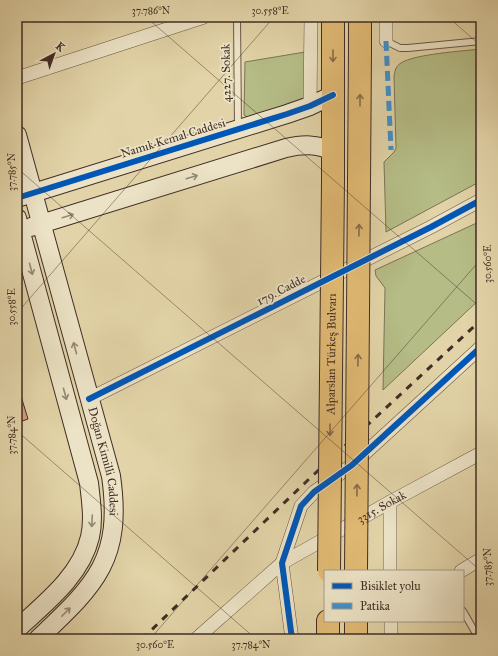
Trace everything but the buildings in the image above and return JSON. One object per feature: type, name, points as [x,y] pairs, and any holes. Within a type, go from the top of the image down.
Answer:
[{"type":"highway","name":"Alparslan Türkeş Bulvarı","points":[[329,570],[333,17]]},
{"type":"highway","points":[[356,570],[360,17]]},
{"type":"highway","points":[[328,622],[328,639]]},
{"type":"highway","points":[[356,622],[356,639]]},
{"type":"main road","name":"Namık Kemal Caddesi","points":[[25,196],[310,106],[333,94]]},
{"type":"main road","name":"Doğan Kimilli Caddesi","points":[[17,135],[25,196],[42,224],[111,476],[114,498],[113,536],[108,554],[92,582],[72,605],[38,639]]},
{"type":"main road","points":[[18,227],[42,224],[286,148],[301,145],[313,145],[333,151]]},
{"type":"main road","name":"Doğan Kimilli Caddesi","points":[[17,629],[57,591],[77,566],[90,538],[92,520],[89,483],[18,227]]},
{"type":"street","points":[[17,78],[204,17]]},
{"type":"street","points":[[310,106],[311,17]]},
{"type":"street","points":[[386,17],[386,41]]},
{"type":"street","name":"179. Cadde","points":[[89,399],[431,227],[481,200]]},
{"type":"street","points":[[292,639],[282,563],[298,512],[305,500],[352,465],[481,347]]},
{"type":"street","name":"3315. Sokak","points":[[202,637],[282,563],[481,453]]},
{"type":"street","points":[[390,502],[390,570]]},
{"type":"street","points":[[462,570],[481,559]]},
{"type":"street","points":[[390,622],[391,639]]},
{"type":"lane","name":"4227. Sokak","points":[[237,17],[238,129]]},
{"type":"lane","points":[[386,41],[400,48],[481,41]]},
{"type":"lane","points":[[464,613],[479,639]]},
{"type":"green space","points":[[481,49],[481,181],[386,232],[384,162],[396,148],[394,76],[396,68],[401,63],[417,57]]},
{"type":"green space","points":[[305,52],[305,102],[249,118],[244,115],[245,62]]},
{"type":"green space","points":[[481,221],[481,298],[383,390],[385,288],[376,276],[375,270]]},
{"type":"railway","points":[[142,639],[308,480],[481,320]]},
{"type":"marked path","points":[[386,41],[391,150]]},
{"type":"cycle path","points":[[17,198],[287,114],[310,106],[333,95]]},
{"type":"cycle path","points":[[89,399],[431,227],[481,200]]},
{"type":"cycle path","points":[[292,639],[282,563],[301,506],[314,492],[352,465],[481,347]]}]
